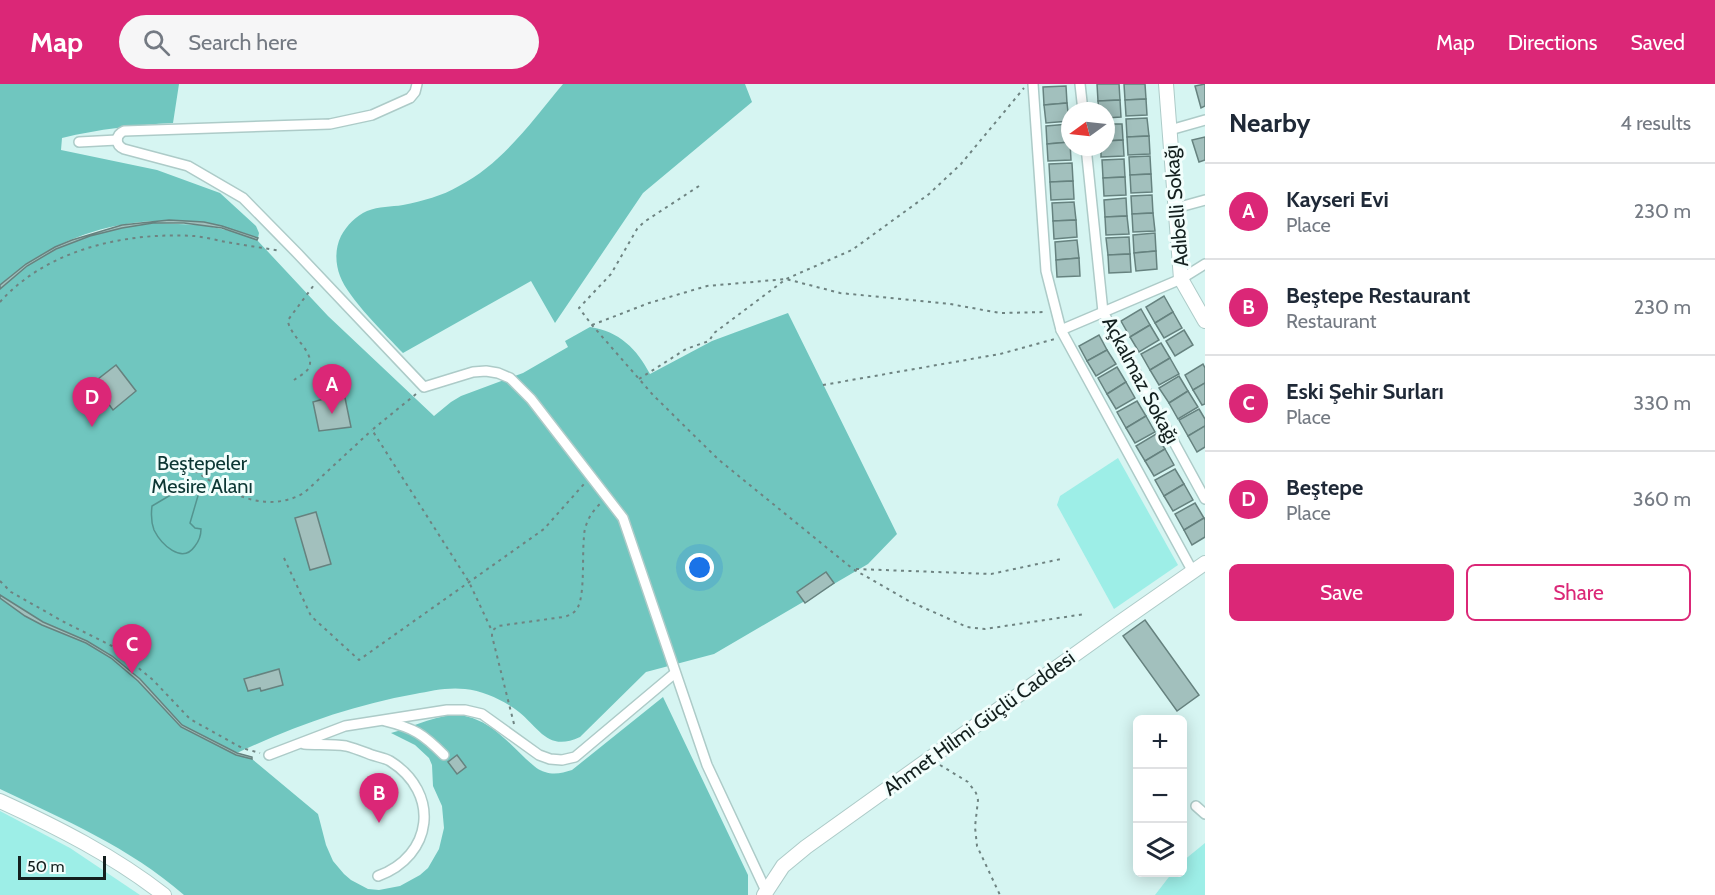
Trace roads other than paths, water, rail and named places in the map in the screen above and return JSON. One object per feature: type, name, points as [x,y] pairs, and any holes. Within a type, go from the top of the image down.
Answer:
[{"type":"street","points":[[417,84],[411,98],[372,116],[330,124],[124,131],[119,134],[117,140],[119,146],[124,149],[188,166],[243,198],[424,387],[473,372],[486,371],[510,378],[531,399],[622,518],[707,765],[765,893]]},
{"type":"street","points":[[1033,84],[1046,271],[1062,333],[1193,572]]},
{"type":"street","points":[[1080,84],[1082,102]]},
{"type":"street","name":"Adıbelli Sokağı","points":[[1166,84],[1181,279],[1205,321]]},
{"type":"street","points":[[1170,130],[1205,120]]},
{"type":"street","points":[[79,142],[117,140]]},
{"type":"street","name":"Açkalmaz Sokağı","points":[[1087,156],[1103,312],[1205,499]]},
{"type":"street","points":[[1176,208],[1205,200]]},
{"type":"street","points":[[1062,333],[1103,312],[1181,279],[1205,264]]},
{"type":"street","name":"Ahmet Hilmi Güçlü Caddesi","points":[[765,893],[783,866],[806,847],[1119,622],[1205,563]]},
{"type":"street","points":[[269,755],[345,726],[447,710],[465,710],[482,714],[539,755],[562,760],[575,757],[675,673]]},
{"type":"street","points":[[382,720],[405,726],[427,738],[444,755]]},
{"type":"street","points":[[300,744],[345,746],[388,760],[408,776],[419,792],[424,814],[423,829],[417,842],[405,861],[378,876]]},
{"type":"street","points":[[0,801],[48,822],[109,856],[164,895]]},
{"type":"street","points":[[1197,806],[1205,814]]},
{"type":"water","points":[[193,484],[200,489],[190,523],[195,528],[201,529],[200,536],[190,551],[178,553],[167,546],[154,530],[152,506]]},
{"type":"place","name":"Kayseri Evi","points":[[332,414]]},
{"type":"place","name":"Beştepe","points":[[92,427]]},
{"type":"place","name":"Eski Şehir Surları","points":[[132,674]]},
{"type":"place","name":"Beştepe Restaurant","points":[[379,823]]},
{"type":"park label","name":"Beştepeler Mesire Alanı","points":[[202,474]]}]
